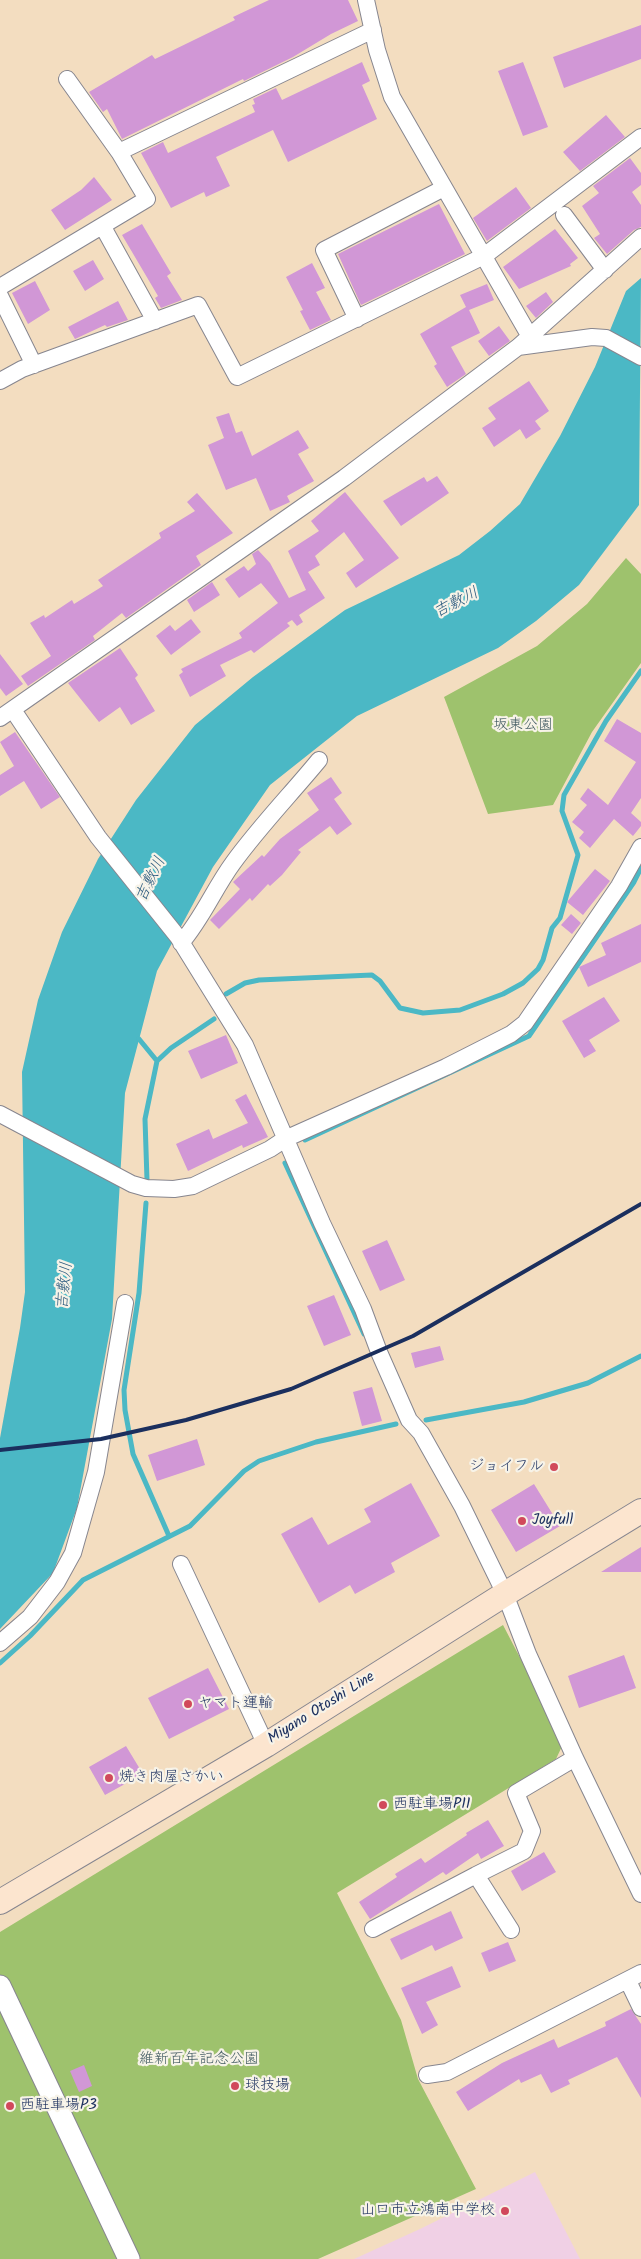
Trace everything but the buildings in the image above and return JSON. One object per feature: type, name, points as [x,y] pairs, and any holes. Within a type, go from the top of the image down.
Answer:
[{"type":"main road","name":"Miyano Otoshi Line","points":[[0,1902],[266,1745],[505,1594],[641,1511]]},
{"type":"street","points":[[366,0],[392,97],[529,335]]},
{"type":"street","points":[[119,152],[373,30]]},
{"type":"street","points":[[0,287],[147,199],[119,152],[67,79]]},
{"type":"street","points":[[0,381],[34,365],[198,305],[237,377],[484,256],[641,138]]},
{"type":"street","points":[[357,319],[324,250],[444,188]]},
{"type":"street","points":[[564,215],[605,270]]},
{"type":"street","points":[[103,227],[155,321]]},
{"type":"street","points":[[641,238],[529,335],[518,347],[344,478],[6,714],[98,837],[180,940],[244,1044],[285,1139],[363,1309],[379,1352],[409,1420],[421,1433],[462,1506],[505,1594],[528,1654],[575,1758],[641,1894]]},
{"type":"street","points":[[0,296],[34,365]]},
{"type":"street","points":[[518,347],[592,337],[606,338],[641,358]]},
{"type":"street","points":[[180,940],[197,926],[216,888],[234,862],[319,760]]},
{"type":"street","points":[[6,1118],[124,1179],[146,1188],[174,1189],[193,1186],[270,1149],[285,1139],[446,1067],[511,1034],[525,1023],[619,886],[641,847]]},
{"type":"street","points":[[0,1643],[30,1617],[57,1582],[73,1553],[96,1472],[125,1303]]},
{"type":"street","points":[[181,1564],[266,1745]]},
{"type":"street","points":[[373,1929],[524,1852],[532,1831],[516,1793],[575,1758]]},
{"type":"street","points":[[476,1875],[511,1930]]},
{"type":"street","points":[[427,2075],[447,2072],[634,1977],[641,2008]]},
{"type":"street","points":[[0,1986],[129,2259]]},
{"type":"shaded area","name":"山口市立鴻南中学校","points":[[535,2172],[580,2259],[354,2259],[420,2229]]},
{"type":"green space","name":"坂東公園","points":[[626,558],[641,574],[641,663],[592,732],[553,805],[488,814],[444,697],[537,646],[587,604]]},
{"type":"green space","name":"維新百年記念公園","points":[[503,1625],[564,1742],[556,1759],[337,1893],[401,2020],[418,2079],[476,2189],[318,2259],[0,2259],[0,1932]]},
{"type":"water","name":"吉敷川","points":[[641,278],[639,505],[579,585],[536,621],[498,648],[357,716],[270,785],[213,867],[157,971],[125,1093],[112,1319],[77,1508],[53,1573],[0,1629],[0,1438],[25,1292],[22,1072],[38,1000],[62,932],[98,859],[136,800],[195,725],[253,677],[345,610],[459,555],[520,504],[560,436],[595,367],[626,291]]},
{"type":"waterway","points":[[226,994],[245,983],[259,980],[372,975],[380,981],[400,1008],[423,1013],[460,1010],[503,994],[523,983],[538,969],[543,960],[552,928],[560,918],[578,855],[562,811],[564,795],[606,721],[641,671]]},
{"type":"waterway","points":[[305,1140],[529,1036],[634,882],[641,868]]},
{"type":"waterway","points":[[157,1061],[171,1048],[214,1019]]},
{"type":"waterway","points":[[139,1039],[157,1061],[145,1119],[147,1180]]},
{"type":"waterway","points":[[285,1163],[364,1334]]},
{"type":"waterway","points":[[146,1203],[139,1293],[124,1390],[125,1410],[133,1454],[169,1536]]},
{"type":"waterway","points":[[426,1420],[524,1402],[588,1383],[641,1356]]},
{"type":"waterway","points":[[0,1663],[30,1636],[83,1580],[190,1526],[244,1471],[259,1461],[316,1442],[396,1424]]},
{"type":"railway","points":[[0,1450],[101,1439],[186,1420],[291,1389],[413,1336],[641,1204]]},
{"type":"place","name":"ジョイフル","points":[[554,1467]]},
{"type":"place","name":"Joyfull","points":[[522,1521]]},
{"type":"place","name":"ヤマト運輸","points":[[188,1704]]},
{"type":"place","name":"焼き肉屋さかい","points":[[109,1778]]},
{"type":"place","name":"西駐車場P11","points":[[383,1805]]},
{"type":"place","name":"球技場","points":[[235,2086]]},
{"type":"place","name":"西駐車場P3","points":[[10,2106]]},
{"type":"place","name":"山口市立鴻南中学校","points":[[505,2211]]}]
